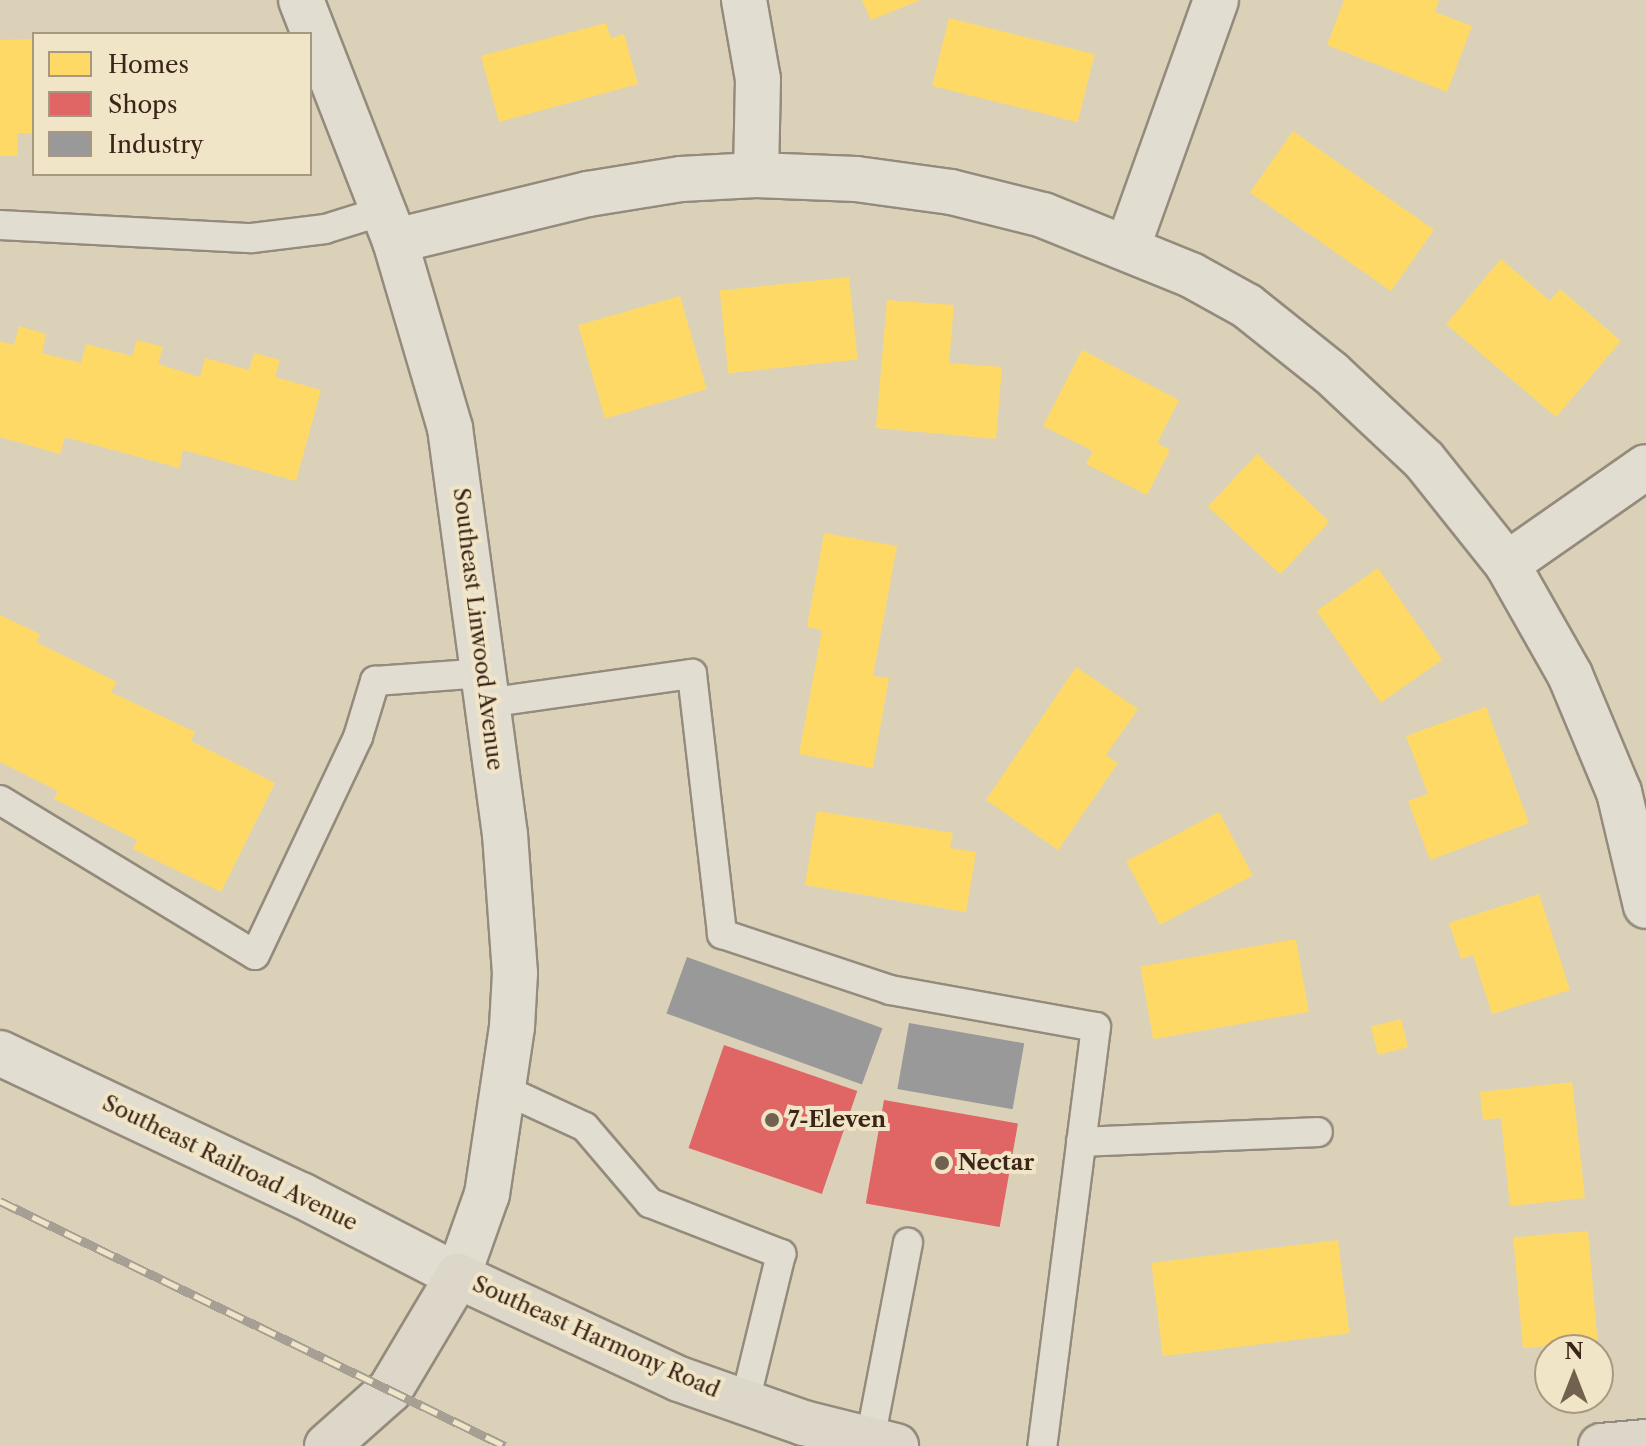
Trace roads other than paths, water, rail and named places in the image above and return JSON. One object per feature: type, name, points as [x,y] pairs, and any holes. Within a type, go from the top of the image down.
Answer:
[{"type":"main road","name":"Southeast Harmony Road","points":[[327,1446],[390,1390],[458,1276],[679,1379],[883,1443]]},
{"type":"main road","points":[[1601,1446],[1646,1442]]},
{"type":"street","name":"Southeast Linwood Avenue","points":[[301,0],[389,226],[450,428],[485,688],[513,930],[505,1090],[487,1194],[458,1276]]},
{"type":"street","points":[[744,0],[758,79],[756,175]]},
{"type":"street","points":[[1128,246],[1216,0]]},
{"type":"street","points":[[389,226],[588,194],[756,175],[856,179],[951,192],[1043,215],[1128,246],[1247,306],[1331,373],[1424,460],[1507,564],[1570,675],[1619,792],[1646,906]]},
{"type":"street","points":[[1507,564],[1646,467]]},
{"type":"street","name":"Southeast Railroad Avenue","points":[[0,1053],[301,1195],[458,1276]]},
{"type":"lane","points":[[0,225],[252,238],[325,229],[389,226]]},
{"type":"lane","points":[[0,800],[255,955],[358,737],[375,681],[485,688],[692,674],[722,934],[890,990],[1096,1027],[1042,1446]]},
{"type":"lane","points":[[505,1090],[585,1127],[650,1203],[781,1254],[745,1402]]},
{"type":"lane","points":[[1081,1142],[1318,1132]]},
{"type":"lane","points":[[883,1443],[908,1243]]},
{"type":"railway","points":[[0,1201],[505,1446]]},
{"type":"place","name":"7-Eleven","points":[[772,1120]]},
{"type":"place","name":"Nectar","points":[[942,1163]]}]
